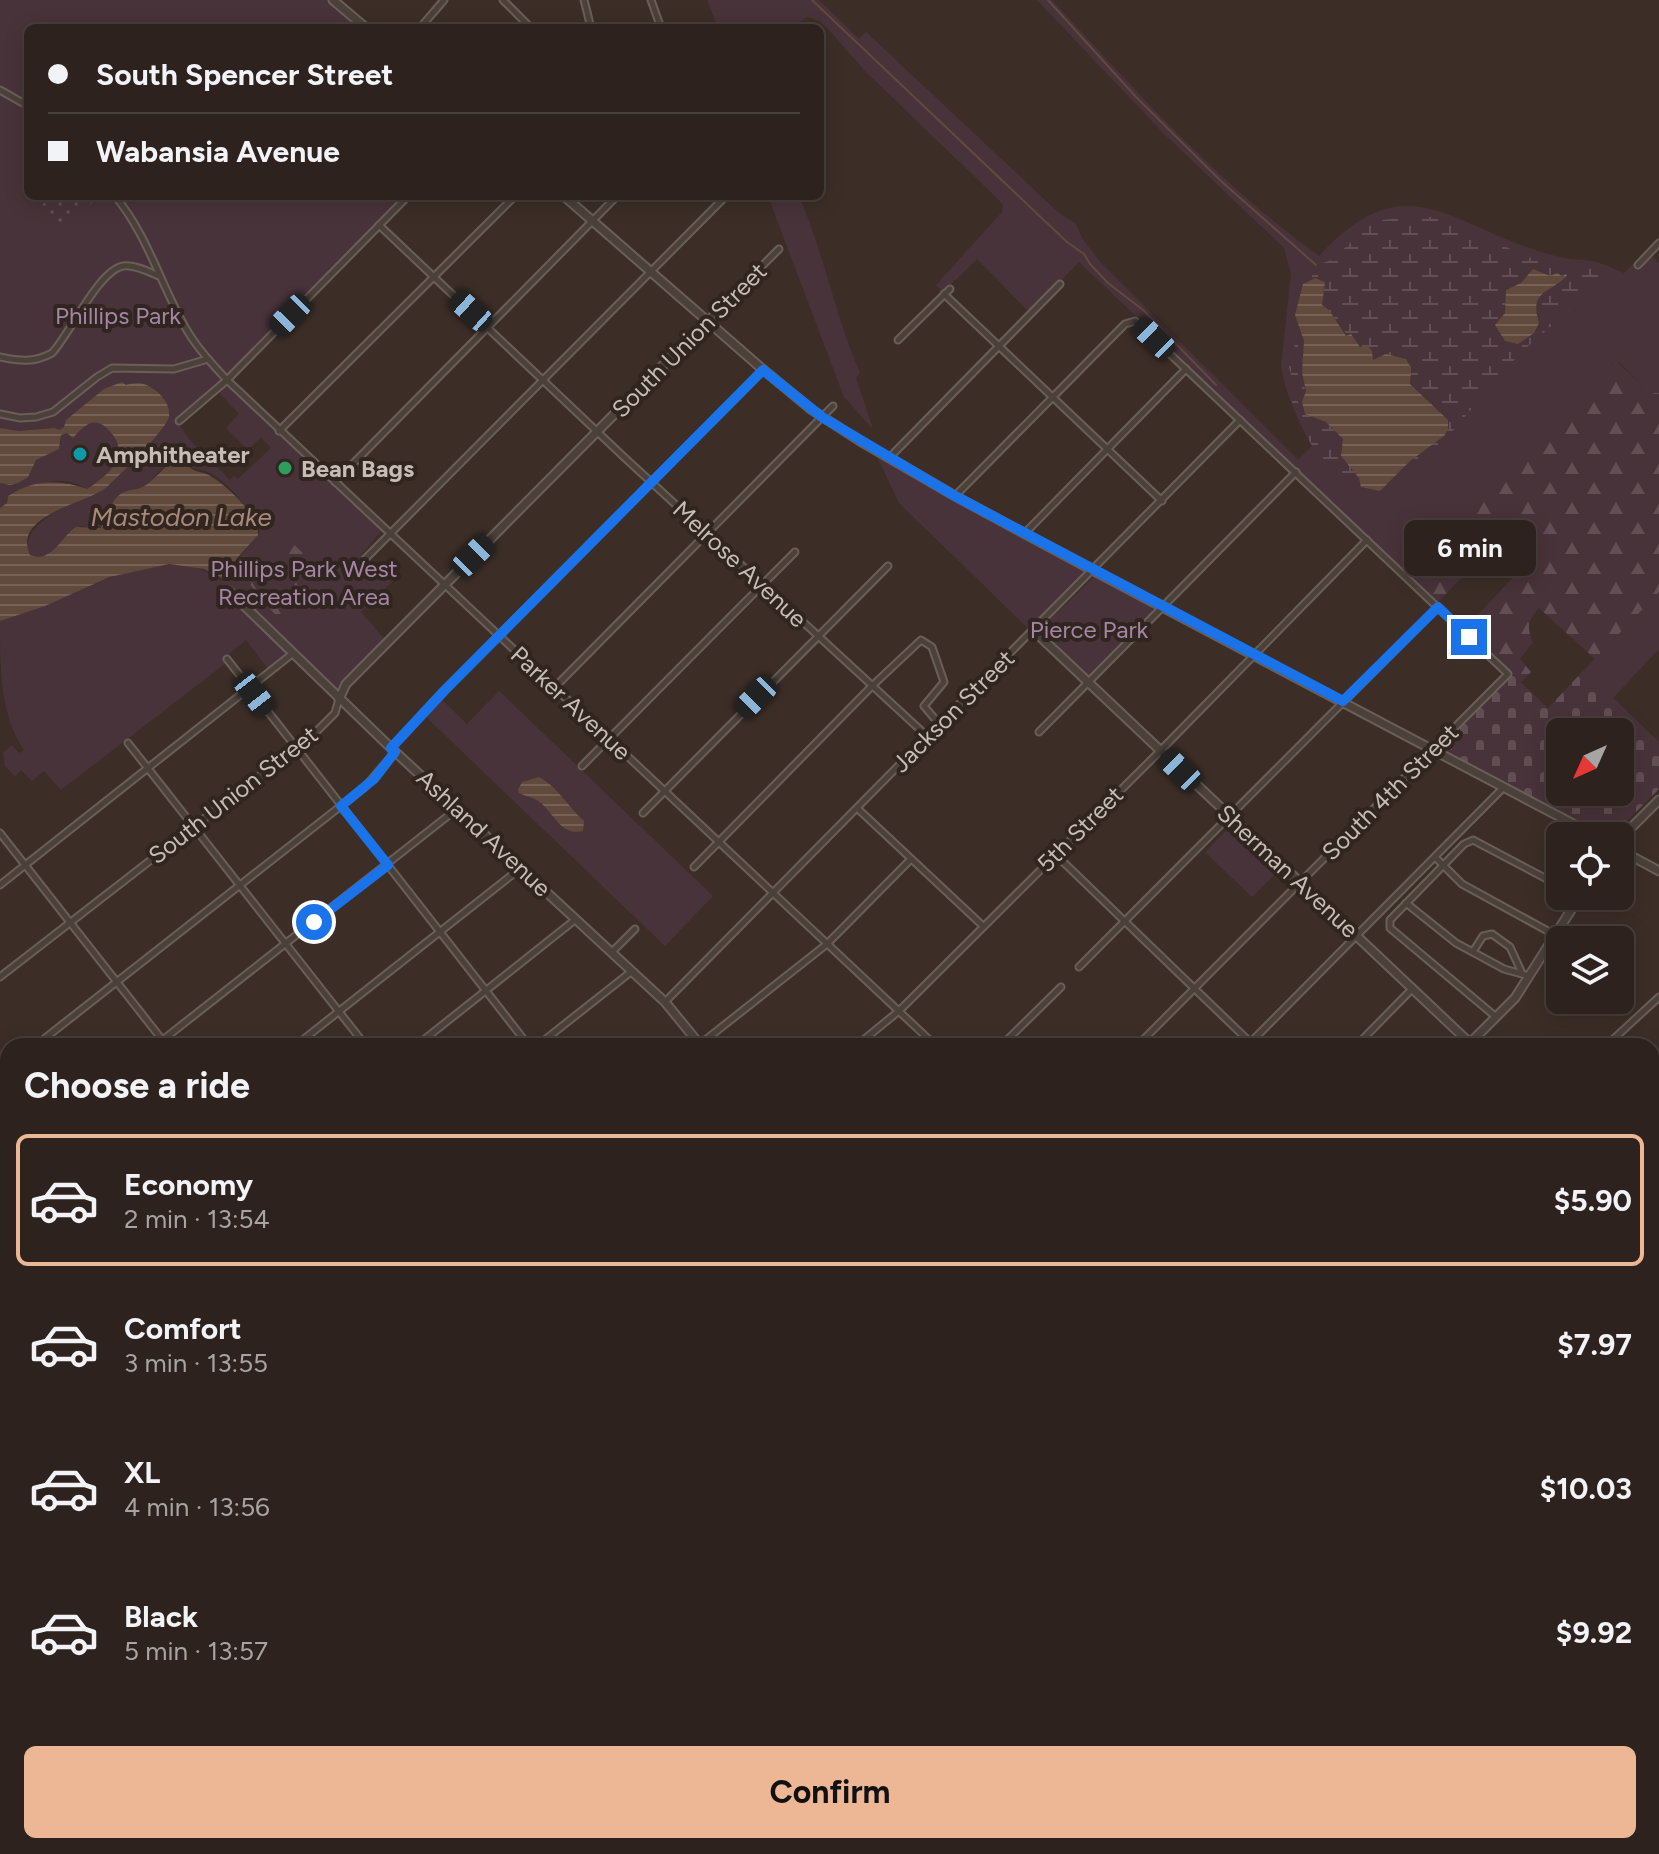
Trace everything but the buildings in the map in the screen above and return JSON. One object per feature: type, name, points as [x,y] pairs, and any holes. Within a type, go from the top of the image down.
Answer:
[{"type":"street","points":[[423,24],[444,0]]},
{"type":"street","points":[[503,0],[527,24]]},
{"type":"street","points":[[584,0],[590,24]]},
{"type":"street","points":[[651,0],[660,24]]},
{"type":"street","points":[[336,1],[362,24]]},
{"type":"street","points":[[0,90],[24,104]]},
{"type":"street","name":"Parker Avenue","points":[[118,200],[139,230],[188,332],[227,380],[928,1038]]},
{"type":"street","points":[[179,421],[227,380],[404,200]]},
{"type":"street","points":[[279,431],[511,200]]},
{"type":"street","points":[[568,200],[763,370],[822,417],[955,496],[1570,822]]},
{"type":"street","points":[[335,482],[613,200]]},
{"type":"street","points":[[365,559],[722,200]]},
{"type":"street","name":"Melrose Avenue","points":[[379,225],[652,483],[928,737]]},
{"type":"street","points":[[1638,265],[1659,243]]},
{"type":"street","name":"South Union Street","points":[[0,977],[295,748],[335,713],[346,684],[779,249]]},
{"type":"street","points":[[0,357],[24,361],[52,353],[106,278],[120,267],[131,266],[160,276]]},
{"type":"street","points":[[889,458],[1060,284]]},
{"type":"street","points":[[898,340],[950,289]]},
{"type":"street","points":[[944,294],[1162,501]]},
{"type":"street","points":[[955,496],[1131,320],[1138,323],[1438,607],[1079,967]]},
{"type":"street","points":[[0,414],[36,417],[53,412],[112,368],[174,369],[208,359]]},
{"type":"street","points":[[1025,533],[1186,369]]},
{"type":"street","points":[[45,1038],[374,779],[393,750],[498,636],[763,370]]},
{"type":"street","points":[[555,687],[833,406]]},
{"type":"street","name":"Jackson Street","points":[[665,1002],[1240,420]]},
{"type":"street","points":[[1039,732],[1296,472]]},
{"type":"street","name":"5th Street","points":[[866,1038],[899,1011],[1367,540]]},
{"type":"street","points":[[582,766],[795,552]]},
{"type":"street","points":[[643,813],[888,566]]},
{"type":"street","name":"Ashland Avenue","points":[[229,591],[285,641],[292,654],[393,750],[665,1002],[693,1038]]},
{"type":"street","name":"South 4th Street","points":[[1145,1038],[1508,674],[1438,607]]},
{"type":"street","name":"Sherman Avenue","points":[[1033,630],[1463,1038]]},
{"type":"street","points":[[694,867],[921,640],[932,647],[944,682],[924,706],[940,725]]},
{"type":"street","points":[[0,885],[292,654]]},
{"type":"street","points":[[227,659],[523,1038]]},
{"type":"street","points":[[128,743],[360,1038]]},
{"type":"street","points":[[1258,1038],[1504,787]]},
{"type":"street","points":[[1634,825],[1659,800]]},
{"type":"street","points":[[170,1038],[458,808]]},
{"type":"street","points":[[857,808],[983,926]]},
{"type":"street","points":[[0,833],[160,1038]]},
{"type":"street","points":[[1496,1017],[1390,928],[1390,920],[1464,844],[1473,840],[1546,879]]},
{"type":"street","points":[[1055,854],[1244,1038]]},
{"type":"street","points":[[1435,857],[1469,888],[1546,930]]},
{"type":"street","points":[[1634,858],[1659,871]]},
{"type":"street","points":[[709,1038],[827,944],[911,859]]},
{"type":"street","points":[[305,1038],[522,867]]},
{"type":"street","points":[[1406,903],[1451,940],[1504,969],[1526,974]]},
{"type":"street","points":[[426,1038],[576,919]]},
{"type":"street","points":[[612,952],[635,929]]},
{"type":"street","points":[[1474,950],[1483,936],[1492,934],[1510,947],[1526,974]]},
{"type":"street","points":[[1476,1038],[1515,998],[1526,974],[1546,947]]},
{"type":"street","points":[[547,1038],[632,971]]},
{"type":"street","points":[[1009,1038],[1061,987]]},
{"type":"street","points":[[1364,1038],[1413,988]]},
{"type":"street","points":[[1615,1038],[1659,997]]},
{"type":"green space","points":[[0,0],[336,2],[333,7],[353,24],[24,24],[24,200],[400,200],[225,380],[383,529],[362,554],[392,582],[361,612],[387,642],[346,684],[339,699],[287,652],[268,669],[246,640],[223,659],[226,663],[61,790],[44,771],[32,781],[21,770],[15,776],[5,766],[3,753],[12,745],[19,753],[24,750],[6,706],[1,672],[0,621],[118,575],[161,565],[182,565],[202,570],[221,581],[226,579],[260,532],[253,516],[232,490],[210,473],[190,466],[187,463],[190,456],[182,448],[144,487],[119,495],[104,525],[93,529],[81,526],[53,551],[33,557],[27,551],[30,536],[37,526],[57,511],[90,496],[75,483],[54,481],[12,493],[0,508],[0,483],[18,482],[36,460],[59,448],[60,444],[60,431],[54,428],[19,431],[0,428]],"holes":[[[215,388],[239,414],[226,428],[248,450],[261,437],[271,448],[238,479],[234,476],[230,480],[180,426],[184,414]]]},
{"type":"green space","points":[[707,0],[819,0],[859,39],[866,32],[1059,213],[1076,224],[1082,238],[1100,262],[1298,460],[1312,446],[1289,397],[1281,366],[1291,274],[1284,248],[1164,134],[1037,0],[1052,0],[1212,167],[1319,256],[1348,229],[1375,213],[1400,206],[1424,208],[1448,215],[1539,251],[1592,261],[1624,273],[1634,263],[1640,269],[1652,256],[1659,263],[1659,393],[1641,392],[1642,385],[1620,363],[1613,363],[1407,574],[1079,262],[1030,313],[977,259],[943,292],[936,285],[1002,212],[1003,205],[999,200],[865,71],[824,24],[807,17],[797,24],[716,24]]},
{"type":"green space","points":[[48,200],[95,200],[60,229],[41,209]]},
{"type":"green space","points":[[770,200],[801,200],[860,373],[856,378],[873,429],[844,397]]},
{"type":"green space","points":[[1416,216],[1439,218],[1541,262],[1580,270],[1597,267],[1597,262],[1608,271],[1587,295],[1515,359],[1447,437],[1418,460],[1387,494],[1375,501],[1337,473],[1312,446],[1292,403],[1294,383],[1288,365],[1298,324],[1306,395],[1302,402],[1310,416],[1326,422],[1343,439],[1342,459],[1352,467],[1366,490],[1376,492],[1421,452],[1413,387],[1403,357],[1386,354],[1373,360],[1322,305],[1326,285],[1313,279],[1310,282],[1316,265],[1332,260],[1368,226],[1383,220]],"holes":[[[1533,269],[1550,276],[1565,274],[1564,280],[1546,290],[1536,303],[1536,328],[1530,336],[1523,343],[1500,336],[1495,328],[1498,320],[1521,282]]]},
{"type":"green space","points":[[1617,362],[1642,385],[1641,392],[1659,393],[1659,592],[1595,659],[1539,608],[1529,624],[1533,642],[1520,659],[1531,672],[1521,682],[1465,629],[1515,575],[1489,550],[1437,603],[1407,574],[1609,366]]},
{"type":"green space","points":[[873,448],[1094,571],[1032,632],[899,503]]},
{"type":"green space","name":"Phillips Park West Recreation Area","points":[[283,538],[287,538],[311,561],[326,566],[330,576],[329,585],[319,603],[302,617],[283,624],[244,577]]},
{"type":"green space","name":"Pierce Park","points":[[1094,577],[1153,606],[1154,611],[1092,675],[1086,676],[1040,631]]},
{"type":"green space","points":[[1659,592],[1659,649],[1613,698],[1584,670]]},
{"type":"green space","points":[[1584,670],[1634,718],[1659,742],[1659,789],[1626,822],[1576,822],[1447,754],[1444,748],[1448,739],[1512,674],[1548,708]]},
{"type":"green space","points":[[499,691],[713,896],[665,946],[422,713],[438,696],[467,724]]},
{"type":"green space","points":[[1230,827],[1278,871],[1252,897],[1205,852]]},
{"type":"water","points":[[1533,269],[1550,276],[1557,273],[1567,276],[1538,299],[1539,323],[1534,333],[1518,344],[1505,341],[1495,325],[1505,313],[1506,290],[1521,283]]},
{"type":"water","points":[[1315,278],[1325,282],[1322,305],[1329,310],[1346,336],[1351,334],[1360,347],[1368,346],[1373,360],[1386,354],[1406,359],[1411,368],[1410,384],[1448,420],[1448,430],[1444,436],[1410,461],[1380,491],[1361,487],[1359,478],[1341,456],[1343,439],[1326,422],[1305,414],[1302,402],[1306,391],[1302,373],[1304,341],[1295,315],[1303,284]]},
{"type":"water","name":"Mastodon Lake","points":[[122,382],[126,385],[145,384],[158,392],[168,408],[167,422],[143,451],[100,492],[42,519],[32,529],[27,541],[30,555],[37,557],[50,553],[76,527],[100,528],[118,496],[146,485],[181,449],[189,455],[186,463],[189,466],[212,477],[242,503],[254,519],[258,535],[239,556],[225,580],[204,569],[169,564],[110,577],[45,606],[0,621],[0,508],[7,503],[8,496],[28,486],[47,482],[67,483],[87,489],[114,466],[119,451],[118,443],[108,429],[97,423],[88,424],[73,438],[67,433],[61,435],[59,449],[36,460],[28,477],[10,485],[0,483],[0,428],[60,430],[66,420],[104,389]]},
{"type":"water","points":[[539,777],[552,786],[584,821],[583,831],[564,828],[534,798],[519,793],[522,782]]},
{"type":"waterway","points":[[812,0],[1067,242],[1084,254],[1108,283],[1143,310],[1216,385]]},
{"type":"waterway","points":[[1048,0],[1136,97],[1221,181],[1316,265]]},
{"type":"place","name":"Amphitheater","points":[[80,454]]},
{"type":"place","name":"Bean Bags","points":[[285,468]]},
{"type":"route","points":[[314,922],[388,865],[341,806],[374,779],[395,752],[391,748],[444,691],[763,370],[822,417],[955,496],[1343,701],[1438,607],[1469,637]]},
{"type":"park label","name":"Phillips Park","points":[[118,315]]}]
